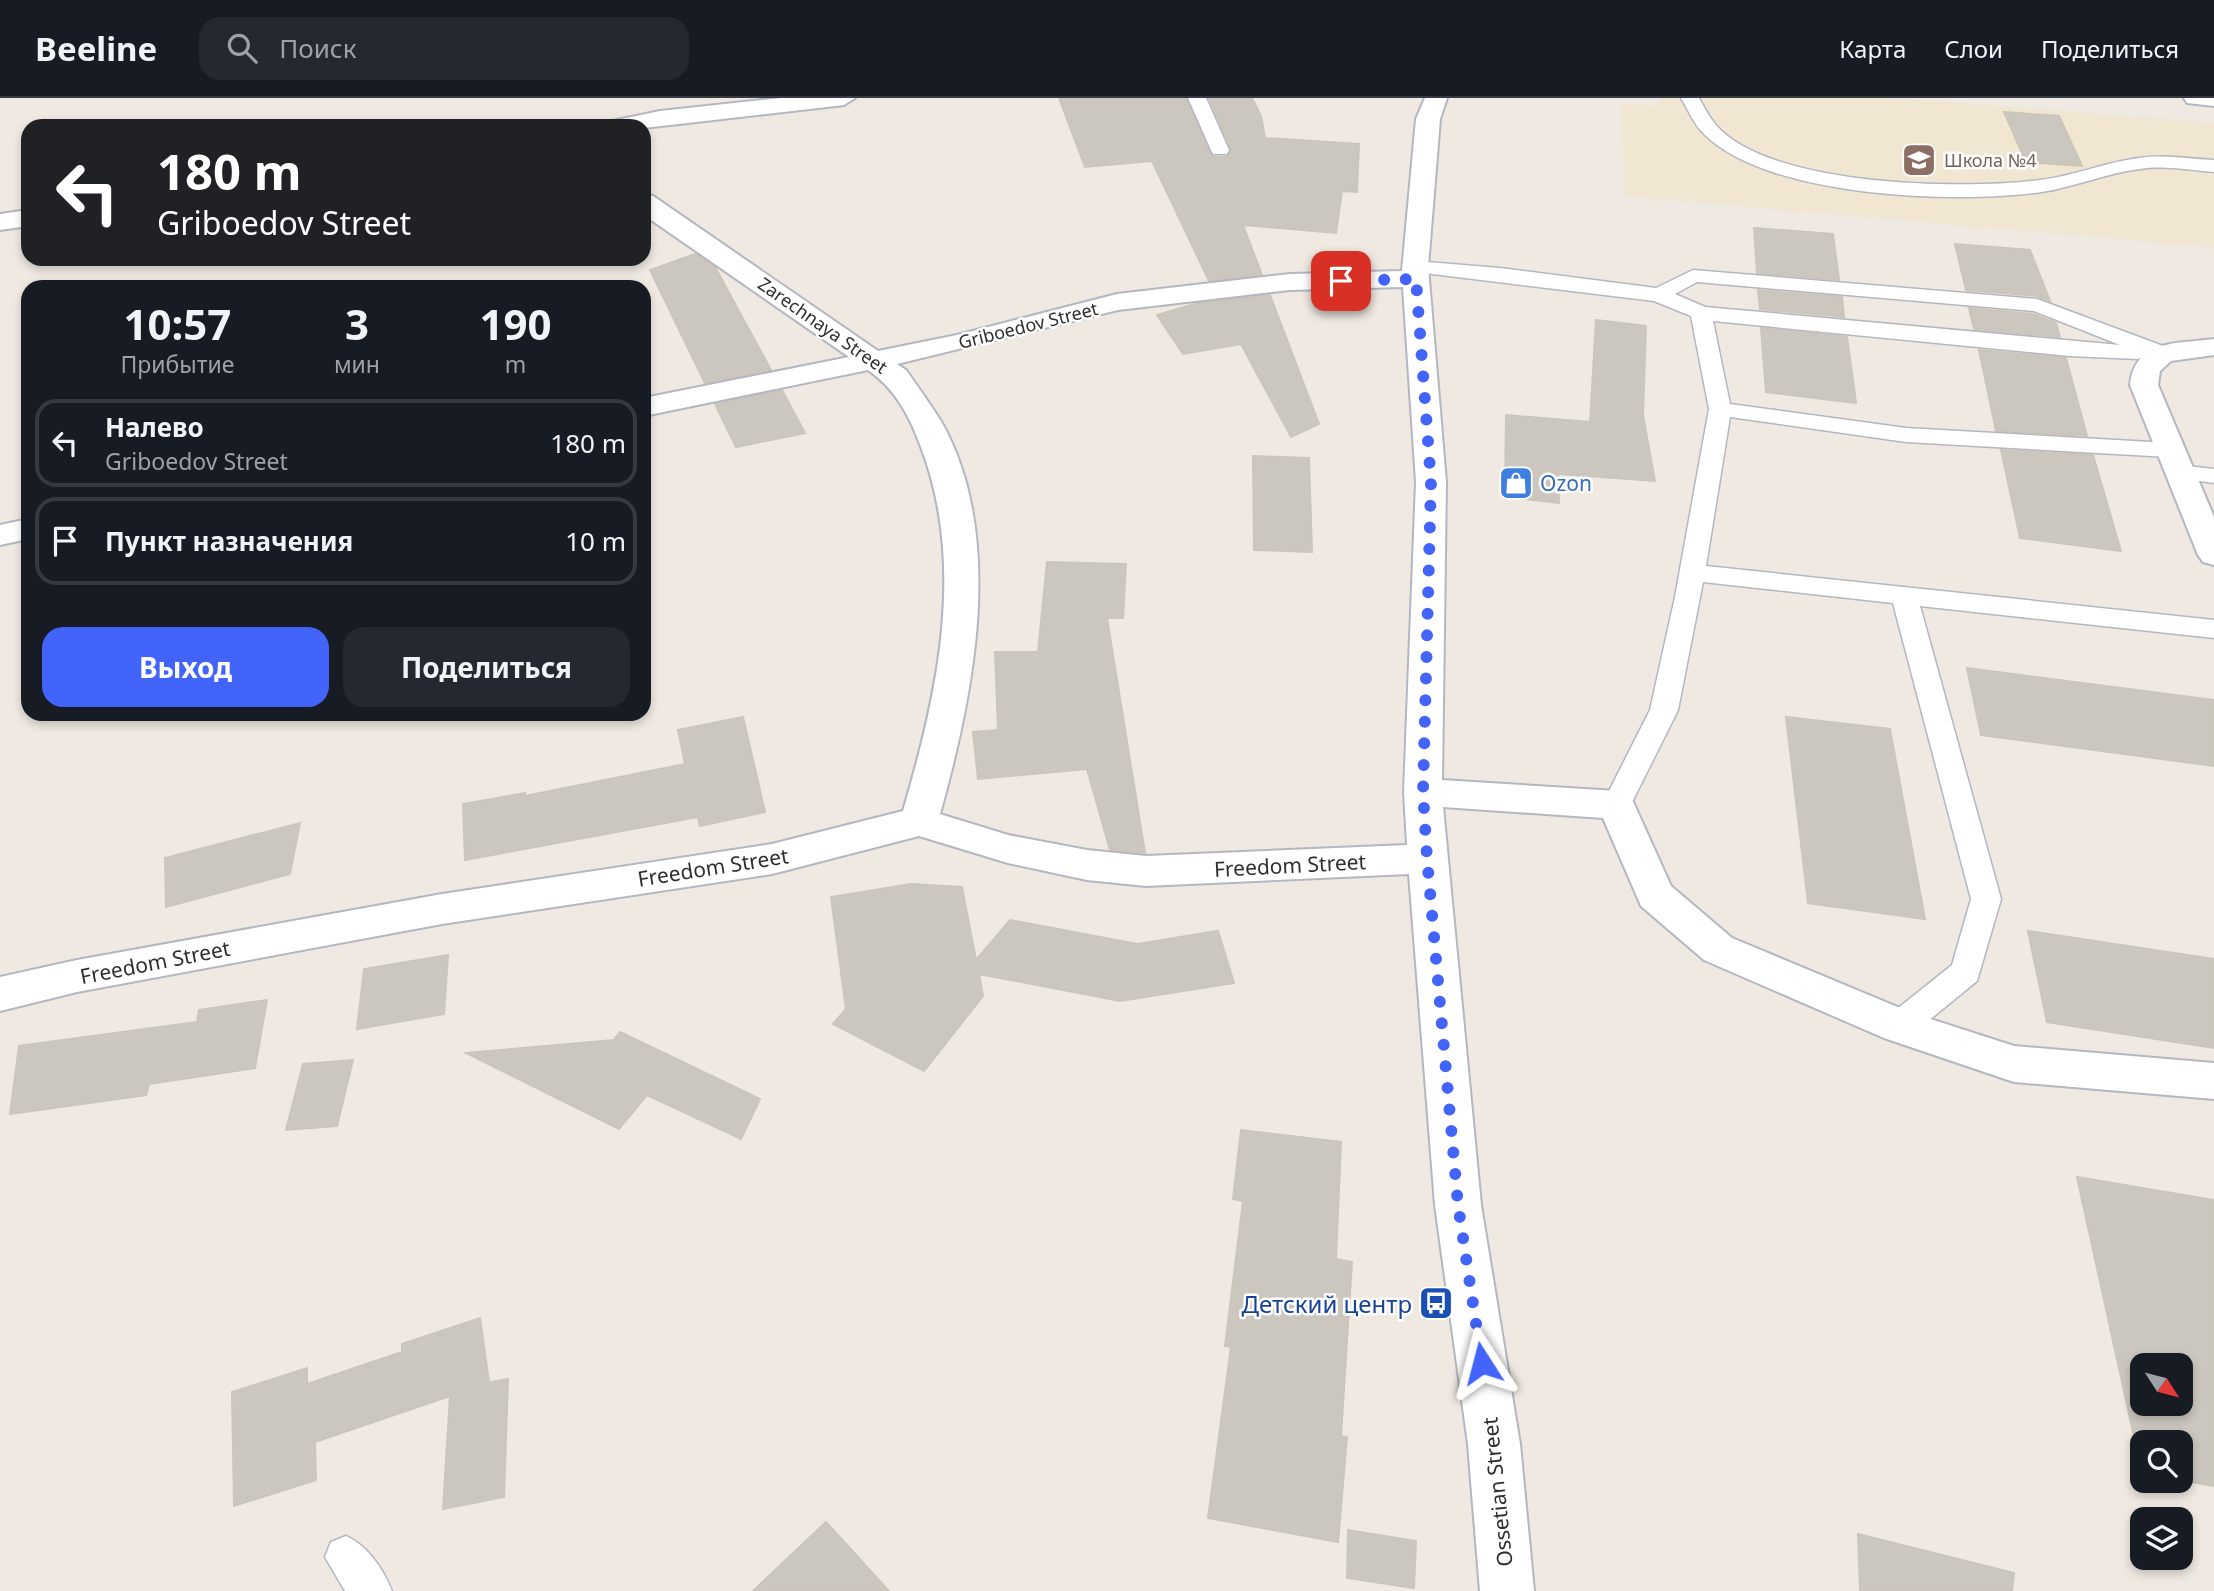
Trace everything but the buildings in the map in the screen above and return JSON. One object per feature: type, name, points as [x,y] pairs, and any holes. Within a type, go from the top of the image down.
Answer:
[{"type":"street","points":[[618,119],[632,98]]},
{"type":"street","points":[[651,120],[844,98]]},
{"type":"street","name":"Ossetian Street","points":[[1436,98],[1428,119],[1416,273],[1431,482],[1423,792],[1458,1205],[1494,1444],[1507,1591]]},
{"type":"street","points":[[2195,98],[2214,99]]},
{"type":"street","name":"Zarechnaya Street","points":[[651,209],[874,360],[896,376],[912,395],[953,491],[960,540],[963,614],[939,760],[919,822]]},
{"type":"street","points":[[0,222],[21,219]]},
{"type":"street","name":"Griboedov Street","points":[[651,406],[958,343],[1118,302],[1231,286],[1416,273]]},
{"type":"street","points":[[2214,347],[2163,354],[2146,368],[2144,385],[2173,461],[2214,555]]},
{"type":"street","points":[[0,534],[21,530]]},
{"type":"street","points":[[1423,792],[1617,805],[1655,895],[1718,949],[1899,1026],[2014,1064],[2214,1081]]},
{"type":"street","name":"Freedom Street","points":[[0,994],[77,976],[442,909],[772,859],[832,845],[881,829],[919,822],[1008,849],[1087,866],[1146,871],[1304,866],[1427,858]]},
{"type":"lane","points":[[1198,98],[1220,150]]},
{"type":"lane","points":[[1690,98],[1695,114],[1742,152],[1792,173],[1844,183],[1971,192],[2043,186],[2143,162],[2214,166]]},
{"type":"lane","points":[[1416,273],[1659,295],[1700,313],[2069,349],[2163,354]]},
{"type":"lane","points":[[1659,295],[1693,276],[2037,305],[2163,354]]},
{"type":"lane","points":[[1617,805],[1664,710],[1692,572],[1720,409],[1700,313]]},
{"type":"lane","points":[[1720,409],[1906,435],[2173,461],[2214,476]]},
{"type":"lane","points":[[1692,572],[2214,629]]},
{"type":"lane","points":[[1899,1026],[1966,972],[1986,899],[1904,595]]},
{"type":"lane","points":[[346,1557],[371,1591]]},
{"type":"shaded area","name":"Школа №4","points":[[1660,98],[1891,98],[2214,123],[2214,247],[1625,196],[1621,104],[1660,107]]},
{"type":"place","name":"Школа №4","points":[[1919,160]]},
{"type":"place","name":"Ozon","points":[[1516,483]]},
{"type":"place","name":"Детский центр","points":[[1436,1303]]},
{"type":"route","points":[[1341,281],[1416,279],[1431,482],[1423,792],[1427,858],[1458,1205],[1482,1363]]}]
